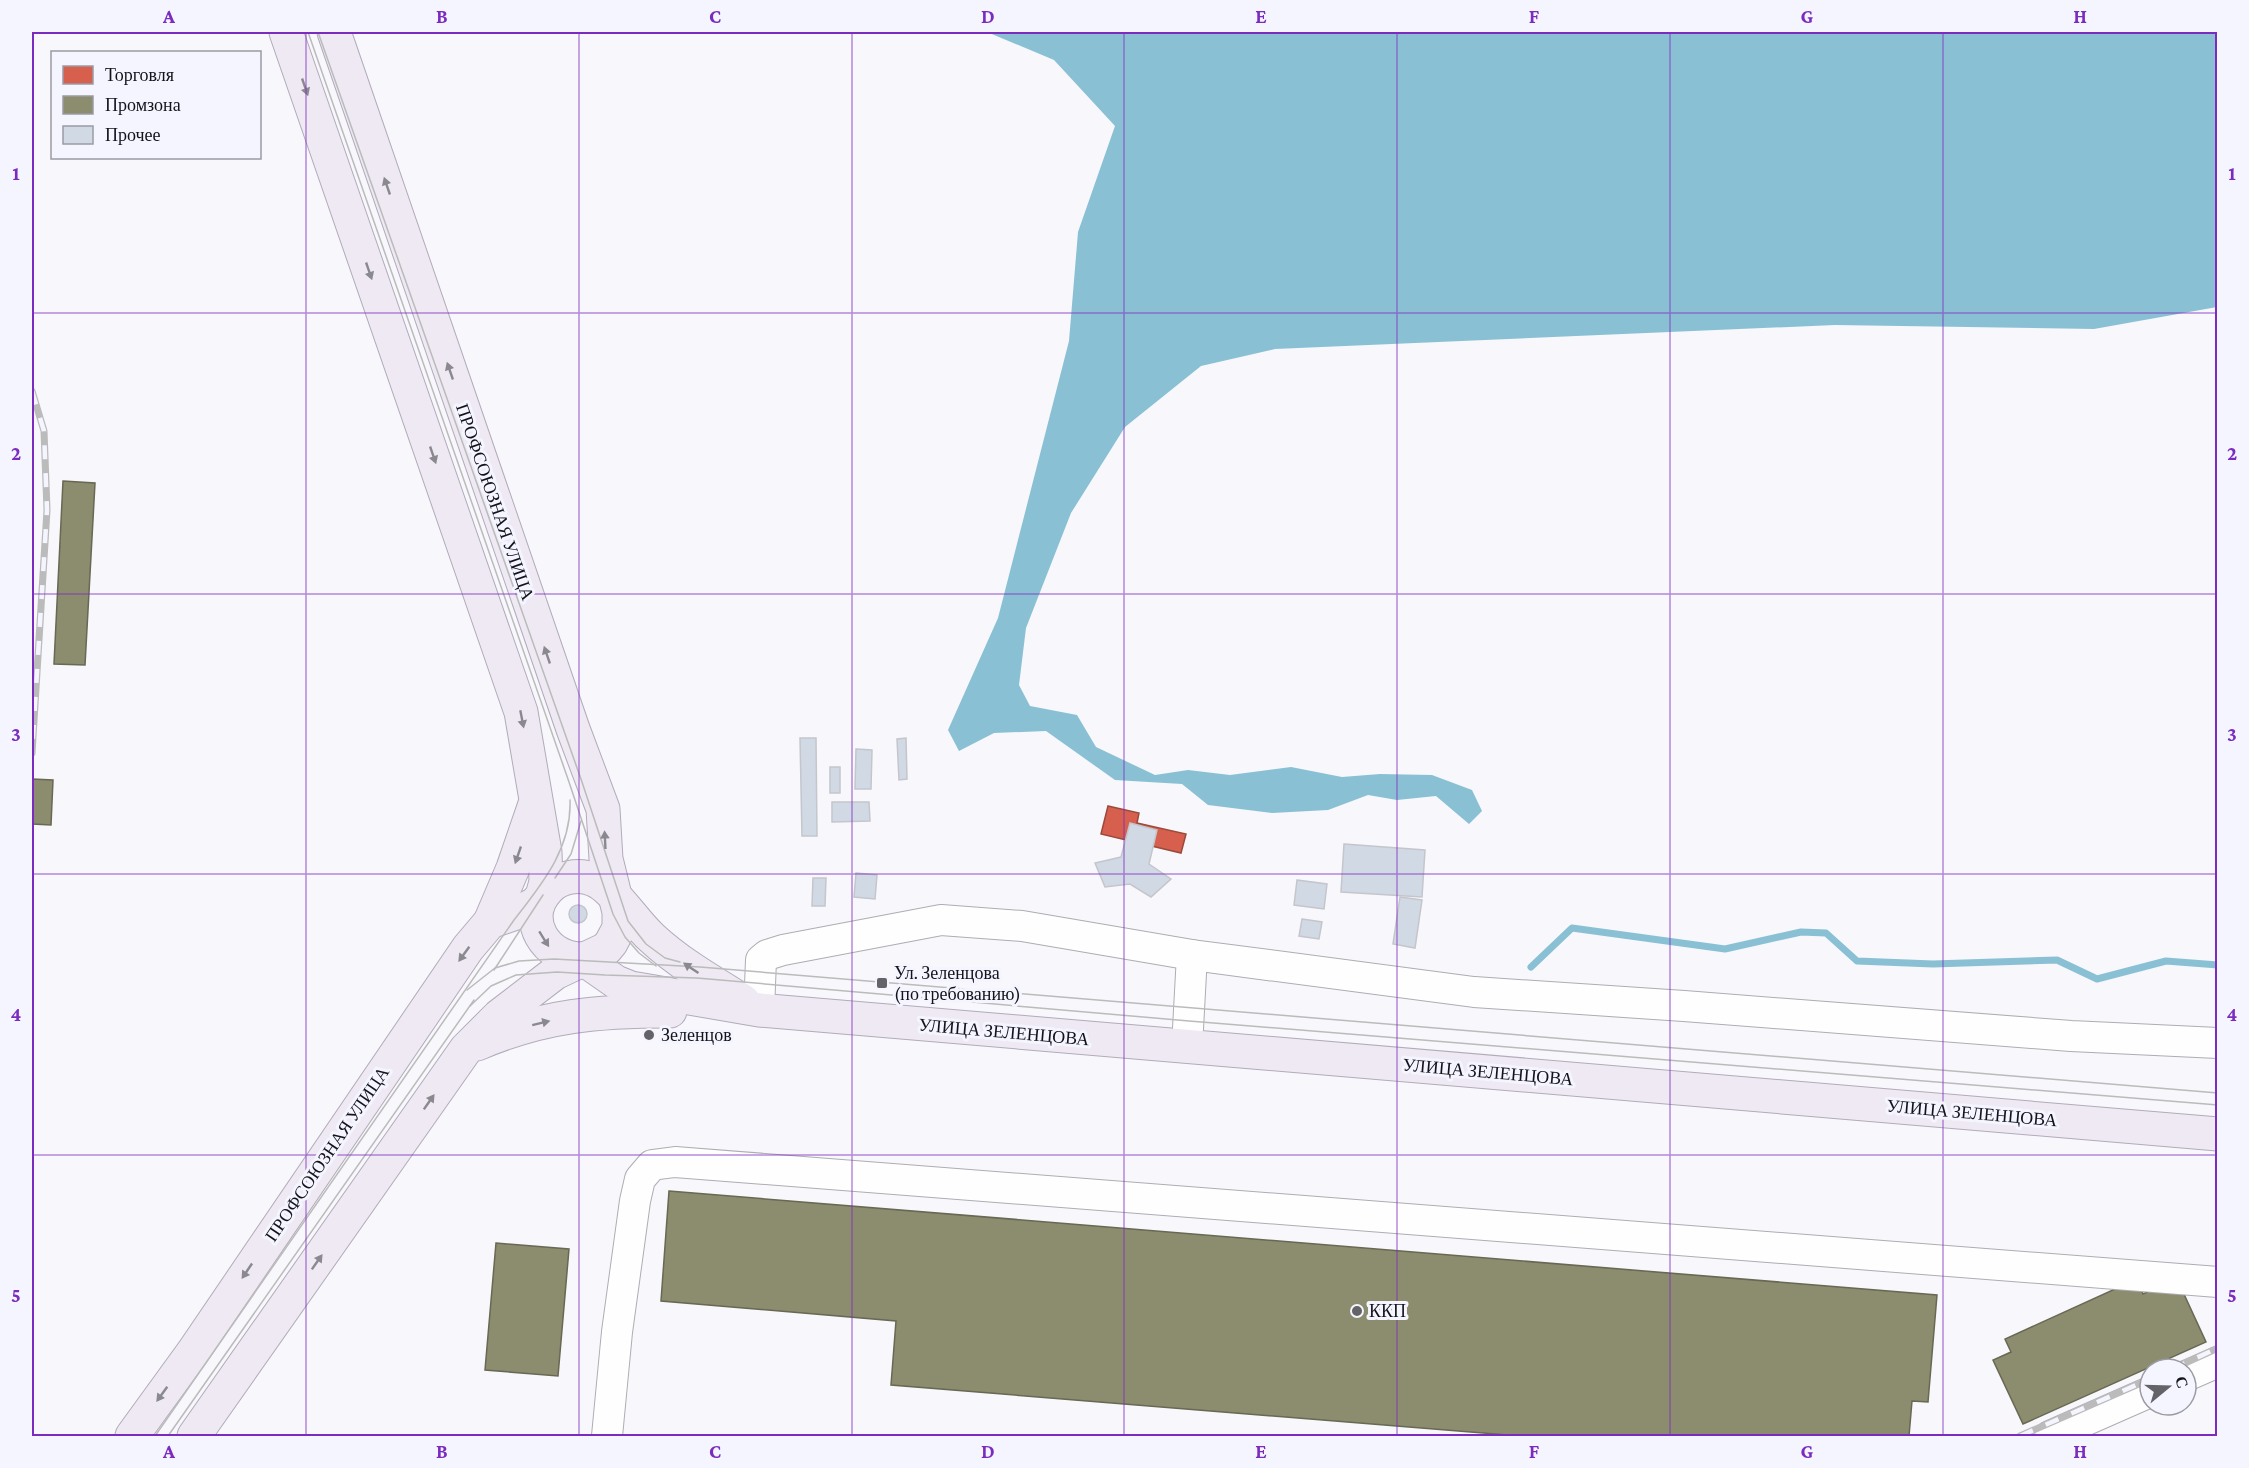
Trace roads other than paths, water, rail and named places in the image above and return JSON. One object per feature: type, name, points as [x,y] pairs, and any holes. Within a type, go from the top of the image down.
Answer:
[{"type":"main road","points":[[286,32],[521,712],[537,800],[546,873],[537,922],[543,940],[557,954],[579,959]]},
{"type":"main road","name":"ПРОФСОЮЗНАЯ УЛИЦА","points":[[194,1437],[466,1049],[499,1016],[555,973],[579,959],[599,954],[606,949],[616,936],[619,923],[619,912],[606,859],[603,808],[565,707],[334,32]]},
{"type":"main road","points":[[490,922],[513,868],[537,800]]},
{"type":"main road","points":[[543,896],[562,879],[578,876],[587,877],[602,884],[614,897]]},
{"type":"main road","name":"ПРОФСОЮЗНАЯ УЛИЦА","points":[[132,1437],[193,1352],[468,948],[490,922],[528,908],[543,896]]},
{"type":"main road","name":"УЛИЦА ЗЕЛЕНЦОВА","points":[[614,897],[647,934],[676,958],[759,1010]]},
{"type":"main road","name":"УЛИЦА ЗЕЛЕНЦОВА","points":[[579,959],[616,982],[631,988],[759,1010],[2217,1134]]},
{"type":"main road","points":[[466,1049],[526,1027],[588,1013],[759,1010]]},
{"type":"lane","points":[[759,1010],[761,960],[767,955],[941,920],[1022,926],[1192,955],[1474,992],[2071,1036],[2217,1043]]},
{"type":"lane","points":[[1187,1047],[1192,955]]},
{"type":"lane","points":[[607,1437],[626,1253],[640,1179],[652,1165],[675,1162],[2217,1282]]},
{"type":"lane","points":[[2198,1371],[2217,1362]]},
{"type":"lane","points":[[2050,1437],[2138,1397]]},
{"type":"water","points":[[987,32],[2217,32],[2217,307],[2094,329],[1835,325],[1275,349],[1201,366],[1125,427],[1071,513],[1026,628],[1019,685],[1030,706],[1077,715],[1096,747],[1155,775],[1188,770],[1230,775],[1291,767],[1342,777],[1380,774],[1432,775],[1472,790],[1482,811],[1469,824],[1436,796],[1397,800],[1368,795],[1328,810],[1272,813],[1208,805],[1182,784],[1115,780],[1046,731],[994,733],[959,751],[948,730],[998,618],[1069,341],[1078,232],[1115,126],[1054,60]]},
{"type":"waterway","points":[[1531,967],[1572,928],[1725,949],[1801,932],[1826,933],[1857,961],[1933,964],[2057,960],[2097,979],[2166,961],[2218,965]]},
{"type":"tram line","points":[[308,32],[613,914],[625,937],[639,953],[656,966]]},
{"type":"tram line","points":[[318,32],[582,782],[628,921],[646,944],[665,958],[680,962]]},
{"type":"tram line","points":[[155,1436],[514,920],[545,879],[561,850],[566,834],[570,800]]},
{"type":"tram line","points":[[555,878],[571,854],[581,821]]},
{"type":"tram line","points":[[494,970],[543,895]]},
{"type":"tram line","points":[[467,990],[495,968],[519,961],[554,959],[700,967],[2218,1093]]},
{"type":"tram line","points":[[470,1006],[491,986],[516,975],[557,972],[697,978],[1189,1021],[2218,1105]]},
{"type":"tram line","points":[[168,1436],[474,1000]]},
{"type":"railway","points":[[32,391],[44,431],[47,510],[32,753]]},
{"type":"railway","points":[[2198,1357],[2218,1348]]},
{"type":"railway","points":[[2020,1436],[2138,1384]]},
{"type":"place","name":"Ул. Зеленцова (по требованию)","points":[[882,983]]},
{"type":"place","name":"Зеленцов","points":[[649,1035]]},
{"type":"place","name":"ККП","points":[[1357,1311]]}]
